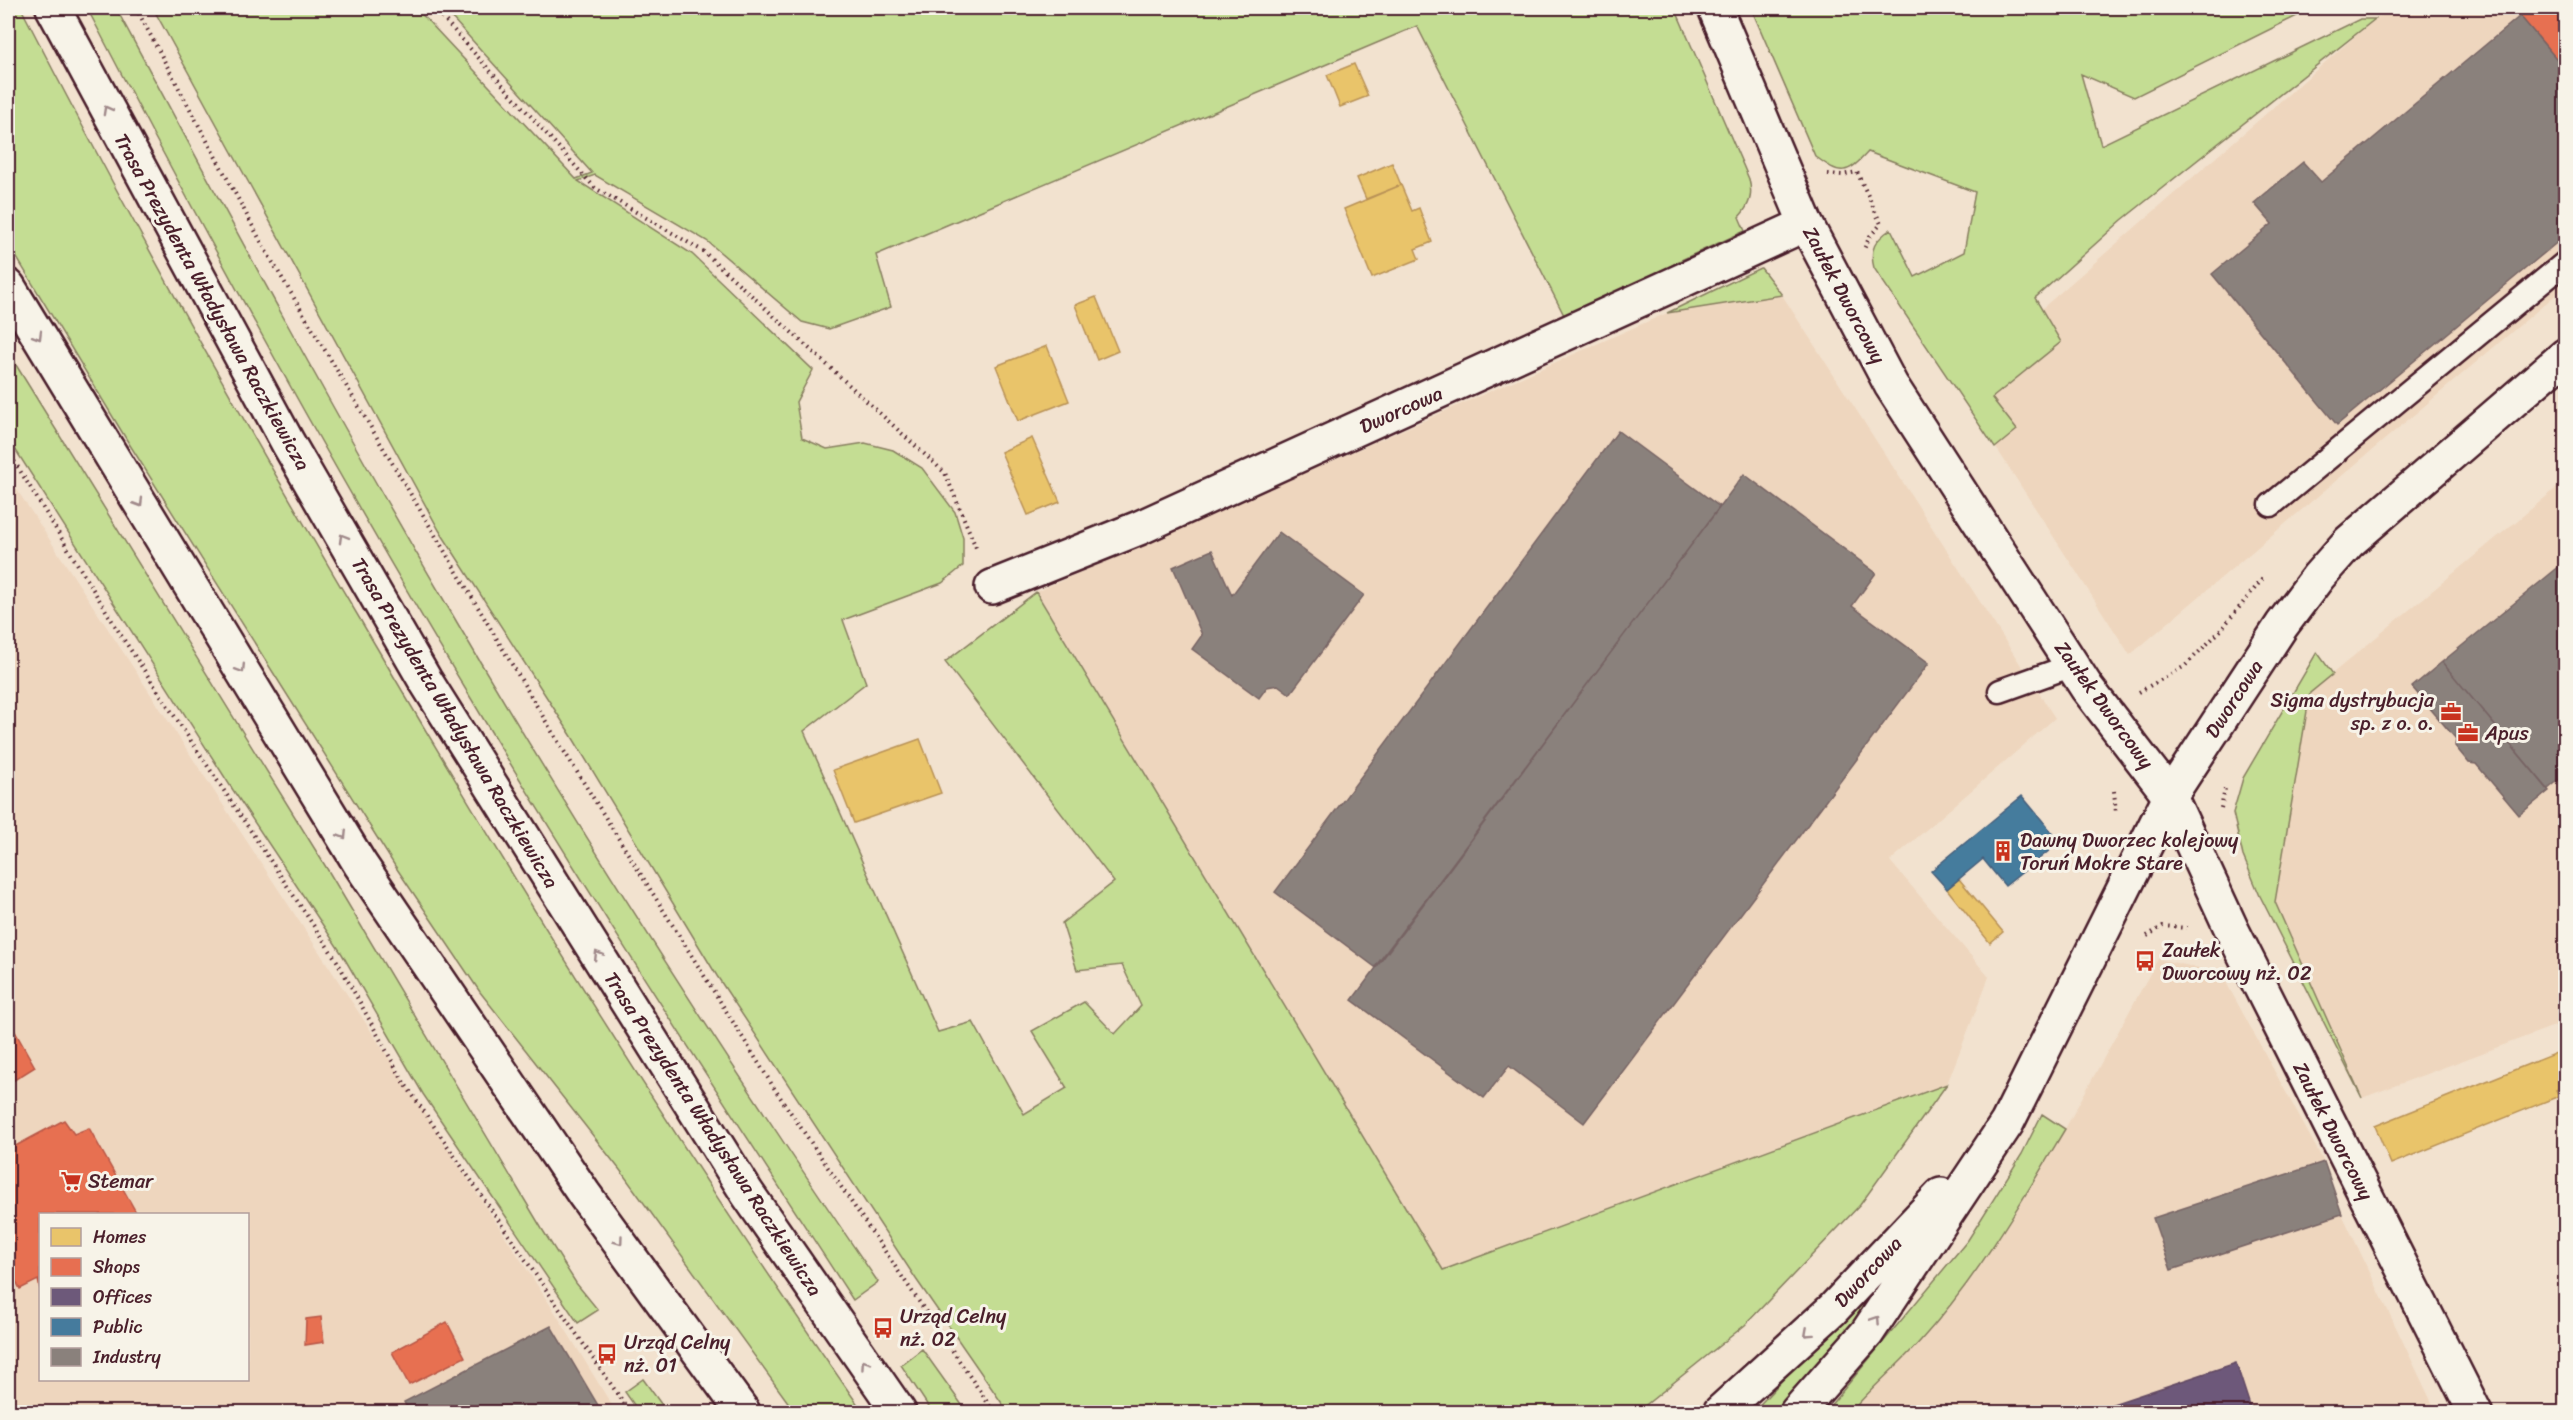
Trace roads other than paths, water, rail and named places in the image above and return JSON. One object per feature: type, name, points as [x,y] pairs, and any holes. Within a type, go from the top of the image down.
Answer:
[{"type":"street","name":"Trasa Prezydenta Władysława Raczkiewicza","points":[[53,8],[288,443],[425,680],[747,1193],[898,1413]]},
{"type":"street","name":"Zaułek Dworcowy","points":[[1715,8],[1806,224],[1891,384],[2087,688],[2170,796],[2231,928],[2475,1413]]},
{"type":"street","name":"Dworcowa","points":[[992,587],[1139,528],[1806,224]]},
{"type":"street","points":[[8,286],[360,864],[584,1194],[743,1413]]},
{"type":"street","name":"Dworcowa","points":[[1797,1413],[1867,1333],[2007,1123],[2170,796],[2282,625],[2318,577],[2349,542],[2565,355]]},
{"type":"street","name":"Dworcowa","points":[[1720,1413],[1832,1310],[2007,1123]]},
{"type":"lane","points":[[2271,505],[2565,262]]},
{"type":"lane","points":[[2000,691],[2073,665]]},
{"type":"place","name":"Sigma dystrybucja sp. z o. o.","points":[[2451,712]]},
{"type":"place","name":"Apus","points":[[2468,733]]},
{"type":"place","name":"Dawny Dworzec kolejowy Toruń Mokre Stare","points":[[2003,851]]},
{"type":"place","name":"Zaułek Dworcowy nż. 02","points":[[2145,961]]},
{"type":"place","name":"Stemar","points":[[71,1181]]},
{"type":"place","name":"Urząd Celny nż. 02","points":[[883,1328]]},
{"type":"place","name":"Urząd Celny nż. 01","points":[[607,1354]]}]
